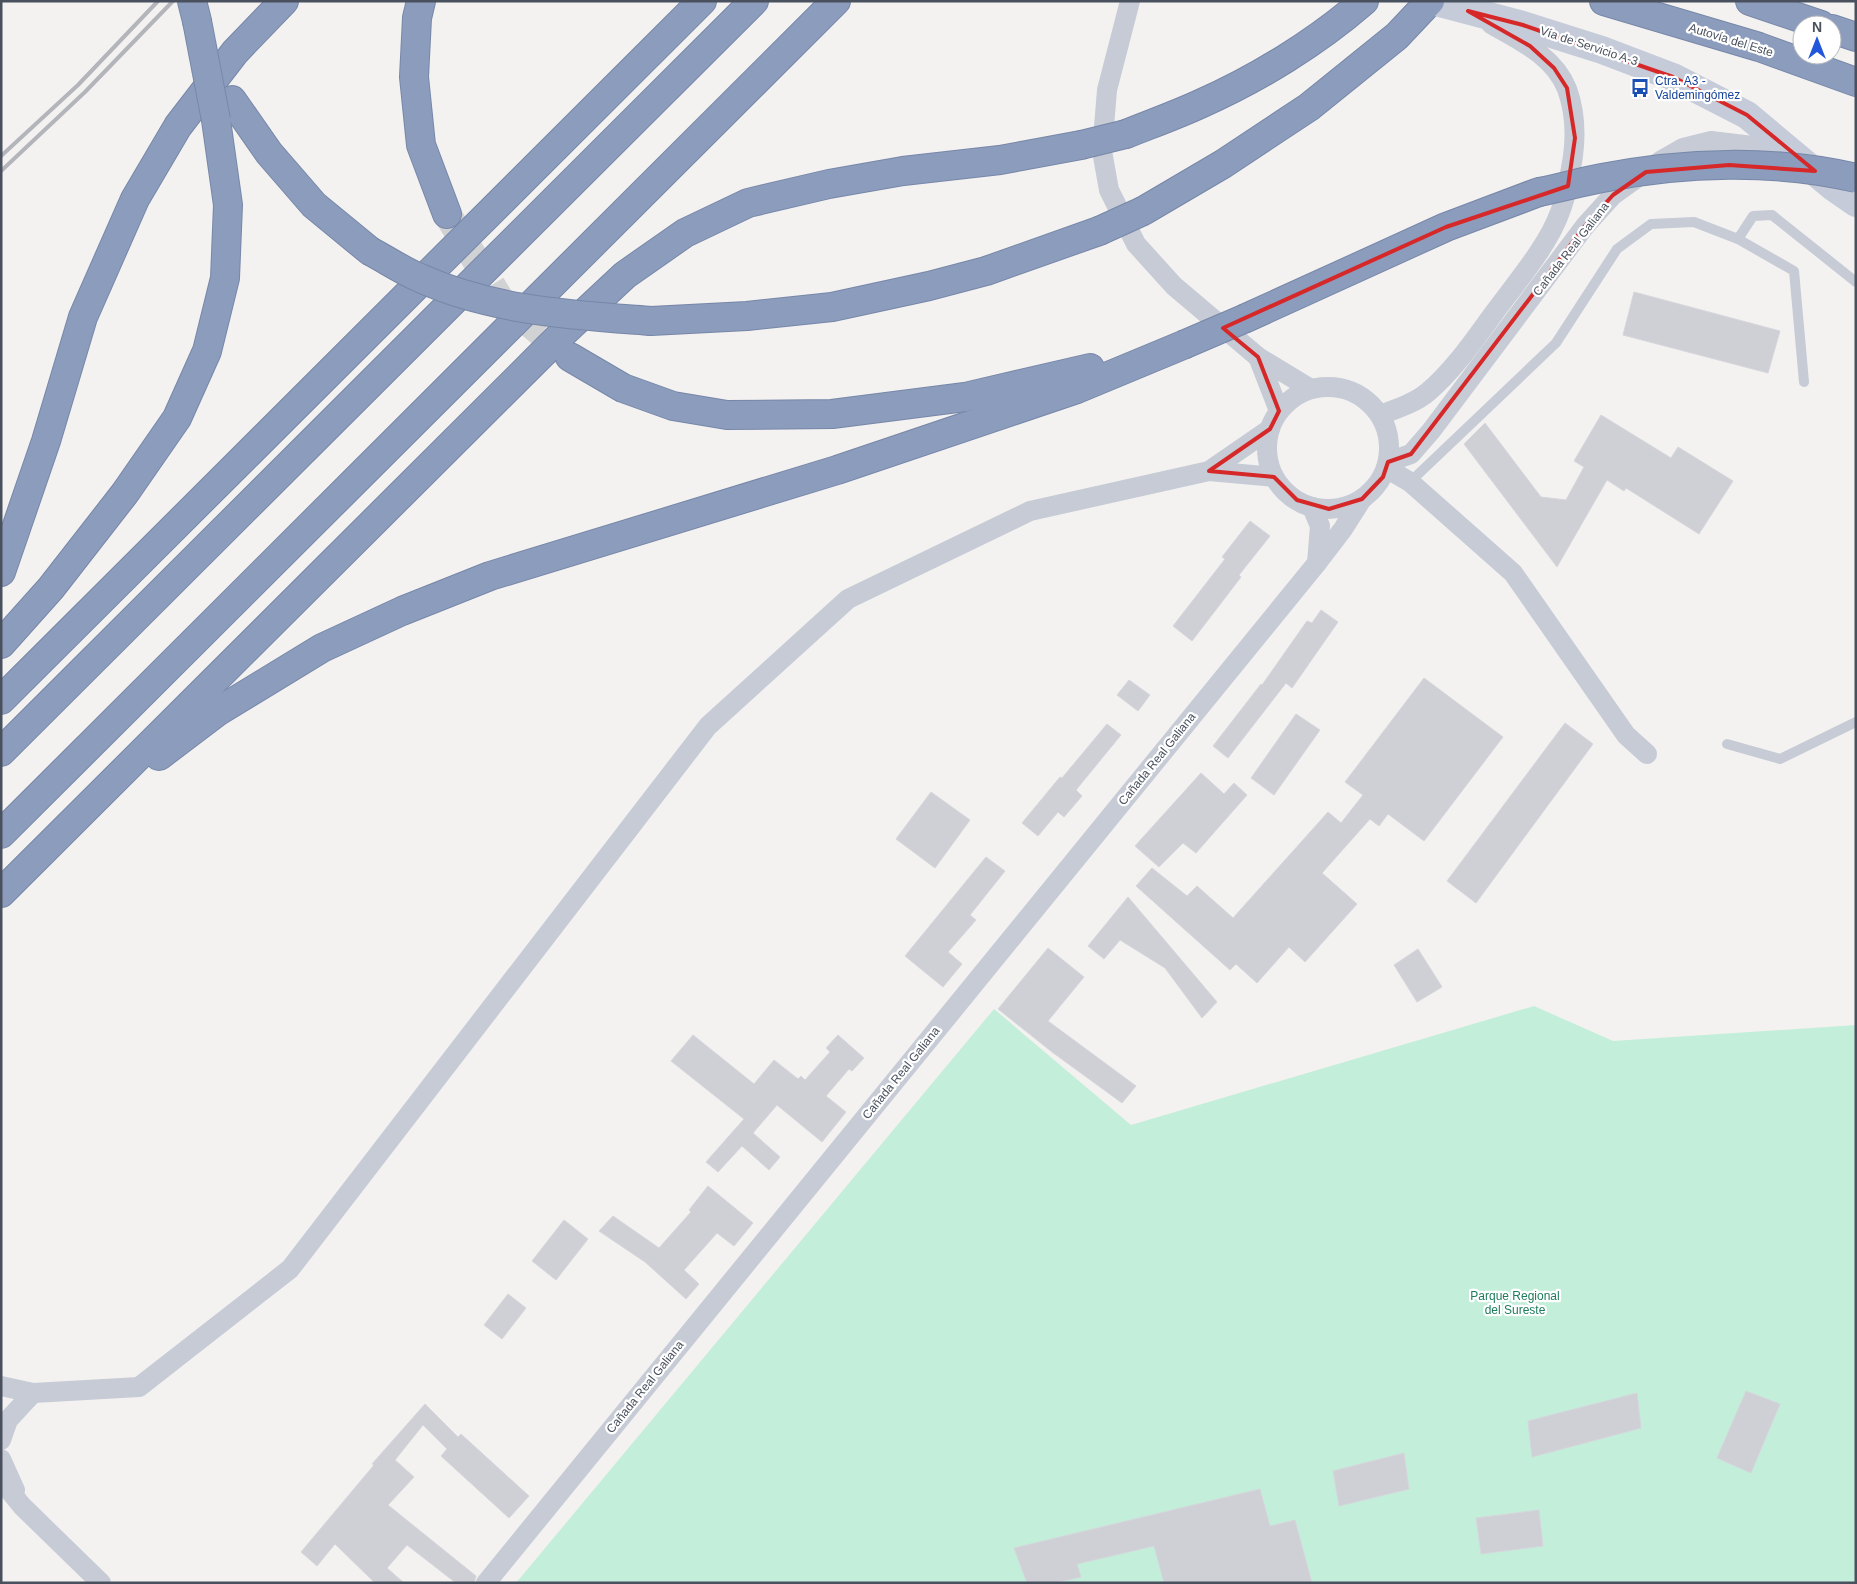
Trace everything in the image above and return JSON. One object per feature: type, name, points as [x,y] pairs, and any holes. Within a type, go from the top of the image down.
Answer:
[{"type":"highway","points":[[1,572],[46,441],[83,317],[135,199],[178,126],[235,52],[284,1]]},
{"type":"highway","points":[[421,1],[417,18],[414,77],[421,145],[447,214]]},
{"type":"highway","points":[[1,700],[702,1]]},
{"type":"highway","points":[[1,752],[754,1]]},
{"type":"highway","points":[[1,834],[836,1]]},
{"type":"highway","points":[[224,110],[268,153],[314,205],[370,251],[420,278],[473,297],[519,309],[575,316],[651,321],[747,316],[832,307],[986,272],[1099,231],[1143,212],[1223,164],[1309,107],[1396,36],[1431,1]]},
{"type":"highway","name":"Autovía del Este","points":[[1604,1],[1758,47],[1856,82]]},
{"type":"highway","points":[[1750,1],[1792,15]]},
{"type":"highway","points":[[1,893],[564,332],[625,275],[685,233],[748,203],[829,184],[903,171],[1000,160],[1081,145],[1126,134],[1201,104],[1272,67],[1355,10]]},
{"type":"highway","points":[[1,644],[51,588],[125,493],[177,418],[207,351],[225,278],[228,205],[224,110],[194,11]]},
{"type":"highway","points":[[1842,32],[1856,37]]},
{"type":"highway","points":[[109,786],[155,758],[217,712],[322,648],[402,611],[490,576],[837,470],[1068,392],[1246,318],[1446,227],[1539,192],[1603,178],[1669,168],[1729,165],[1794,168],[1845,182]]},
{"type":"highway","points":[[570,357],[623,388],[673,406],[726,415],[832,414],[965,397],[1069,374],[1183,345]]},
{"type":"main road","name":"Vía de Servicio A-3","points":[[1431,1],[1523,25],[1602,50],[1673,76],[1747,115],[1845,182],[1856,203]]},
{"type":"street","points":[[1130,1],[1107,90],[1102,151],[1109,190],[1136,244],[1174,286],[1258,357],[1311,389]]},
{"type":"street","name":"Cañada Real Galiana","points":[[1380,415],[1412,402],[1427,393],[1453,366],[1538,252],[1560,213],[1570,176],[1575,138],[1574,119],[1567,88],[1554,68],[1530,46],[1468,11]]},
{"type":"street","name":"Cañada Real Galiana","points":[[1387,465],[1411,454],[1431,431],[1591,220],[1613,195],[1662,160],[1683,148],[1711,140],[1760,147],[1845,182]]},
{"type":"street","points":[[1258,357],[1279,411]]},
{"type":"street","points":[[1327,386],[1342,388],[1358,394],[1370,403],[1380,415],[1387,430],[1390,446],[1387,465],[1383,476],[1374,489],[1362,499],[1346,506],[1329,509],[1312,507],[1297,500],[1284,490],[1274,477],[1267,454],[1270,429],[1279,411],[1294,397],[1311,389],[1327,386]]},
{"type":"street","points":[[1210,471],[1270,429]]},
{"type":"street","points":[[1387,465],[1410,482],[1512,573],[1626,736],[1647,754]]},
{"type":"street","points":[[1,1386],[33,1393],[140,1388],[290,1269],[708,726],[848,599],[1030,511],[1210,471],[1274,477]]},
{"type":"street","name":"Cañada Real Galiana","points":[[486,1583],[1317,563],[1343,529],[1362,499]]},
{"type":"street","points":[[1312,507],[1320,526],[1317,563]]},
{"type":"street","points":[[1,1440],[8,1420],[33,1393]]},
{"type":"street","points":[[1,1459],[22,1506]]},
{"type":"street","points":[[1,1480],[22,1506],[101,1583]]},
{"type":"lane","points":[[1738,239],[1753,216],[1772,215],[1856,282]]},
{"type":"lane","points":[[1410,482],[1556,343],[1617,249],[1651,224],[1694,222],[1738,239],[1794,271],[1804,382]]},
{"type":"lane","points":[[1727,744],[1780,759],[1856,722]]},
{"type":"highlighted area","points":[[1468,11],[1523,25],[1673,77],[1747,115],[1815,171],[1729,165],[1646,172],[1613,195],[1585,226],[1411,454],[1388,462],[1383,477],[1362,499],[1329,509],[1297,500],[1274,477],[1209,471],[1270,429],[1279,411],[1258,357],[1223,328],[1446,227],[1568,186],[1575,138],[1567,88],[1554,68],[1530,46]]},
{"type":"green space","name":"Parque Regional del Sureste","points":[[1534,1006],[1613,1041],[1856,1025],[1856,1583],[516,1583],[994,1009],[1131,1125]]},
{"type":"building","points":[[1634,292],[1780,331],[1768,373],[1623,335]]},
{"type":"building","points":[[1601,415],[1671,458],[1678,447],[1733,481],[1699,534],[1626,488],[1624,491],[1607,480],[1557,567],[1464,444],[1485,423],[1541,497],[1566,500],[1584,467],[1574,461]]},
{"type":"building","points":[[1250,521],[1270,536],[1239,575],[1241,577],[1192,641],[1173,626],[1225,559],[1222,557]]},
{"type":"building","points":[[1321,610],[1338,622],[1292,688],[1286,683],[1228,758],[1213,746],[1262,685],[1307,621],[1312,623]]},
{"type":"building","points":[[1424,678],[1503,737],[1424,841],[1388,814],[1379,826],[1370,819],[1322,873],[1357,904],[1305,962],[1289,947],[1257,983],[1236,964],[1230,970],[1136,886],[1152,868],[1187,896],[1197,886],[1233,918],[1328,812],[1341,823],[1363,795],[1345,782]]},
{"type":"building","points":[[1129,680],[1150,695],[1138,711],[1117,695]]},
{"type":"building","points":[[1296,714],[1320,730],[1274,795],[1251,778]]},
{"type":"building","points":[[1565,723],[1593,744],[1476,903],[1447,881]]},
{"type":"building","points":[[1107,724],[1121,735],[1076,790],[1082,796],[1064,817],[1058,812],[1038,836],[1022,823]]},
{"type":"building","points":[[1201,773],[1224,794],[1234,783],[1247,795],[1196,853],[1183,843],[1159,867],[1135,846]]},
{"type":"building","points":[[931,792],[970,820],[935,868],[896,839]]},
{"type":"building","points":[[986,857],[1005,871],[970,915],[976,920],[948,952],[962,964],[943,987],[905,956]]},
{"type":"building","points":[[1128,897],[1217,1002],[1202,1018],[1165,968],[1120,940],[1104,959],[1088,946]]},
{"type":"building","points":[[1048,948],[1084,977],[1048,1021],[1136,1086],[1122,1103],[1052,1052],[998,1009]]},
{"type":"building","points":[[1418,949],[1442,987],[1417,1002],[1394,965]]},
{"type":"building","points":[[693,1035],[754,1084],[774,1060],[798,1079],[801,1076],[805,1080],[830,1052],[826,1048],[838,1035],[864,1058],[852,1071],[849,1069],[826,1096],[846,1112],[822,1142],[777,1105],[753,1133],[780,1157],[769,1170],[742,1146],[718,1172],[706,1162],[744,1119],[671,1061]]},
{"type":"building","points":[[708,1186],[753,1223],[734,1246],[717,1233],[684,1270],[699,1284],[686,1299],[645,1262],[599,1231],[613,1216],[659,1248],[691,1212],[689,1210]]},
{"type":"building","points":[[564,1220],[588,1239],[556,1280],[532,1261]]},
{"type":"building","points":[[508,1294],[526,1308],[502,1339],[484,1325]]},
{"type":"building","points":[[1746,1391],[1780,1404],[1751,1473],[1717,1458]]},
{"type":"building","points":[[1637,1393],[1641,1428],[1532,1457],[1528,1421]]},
{"type":"building","points":[[425,1404],[458,1437],[461,1434],[529,1496],[509,1518],[441,1456],[447,1449],[423,1425],[395,1460],[414,1477],[388,1505],[476,1576],[474,1583],[456,1583],[407,1545],[387,1568],[404,1583],[375,1583],[335,1544],[317,1566],[301,1552],[374,1465],[372,1464]]},
{"type":"building","points":[[1404,1453],[1409,1489],[1339,1506],[1333,1471]]},
{"type":"building","points":[[1260,1489],[1270,1526],[1295,1520],[1312,1583],[1164,1583],[1154,1546],[1077,1564],[1081,1577],[1055,1583],[1027,1583],[1014,1548]]},
{"type":"building","points":[[1539,1510],[1543,1546],[1481,1554],[1476,1518]]},
{"type":"tunnel","points":[[447,214],[500,299],[570,357]]},
{"type":"railway","points":[[1,156],[78,85],[158,1]]},
{"type":"railway","points":[[1,171],[85,92],[173,1]]},
{"type":"place","name":"Ctra. A3 - Valdemingómez","points":[[1640,88]]}]
